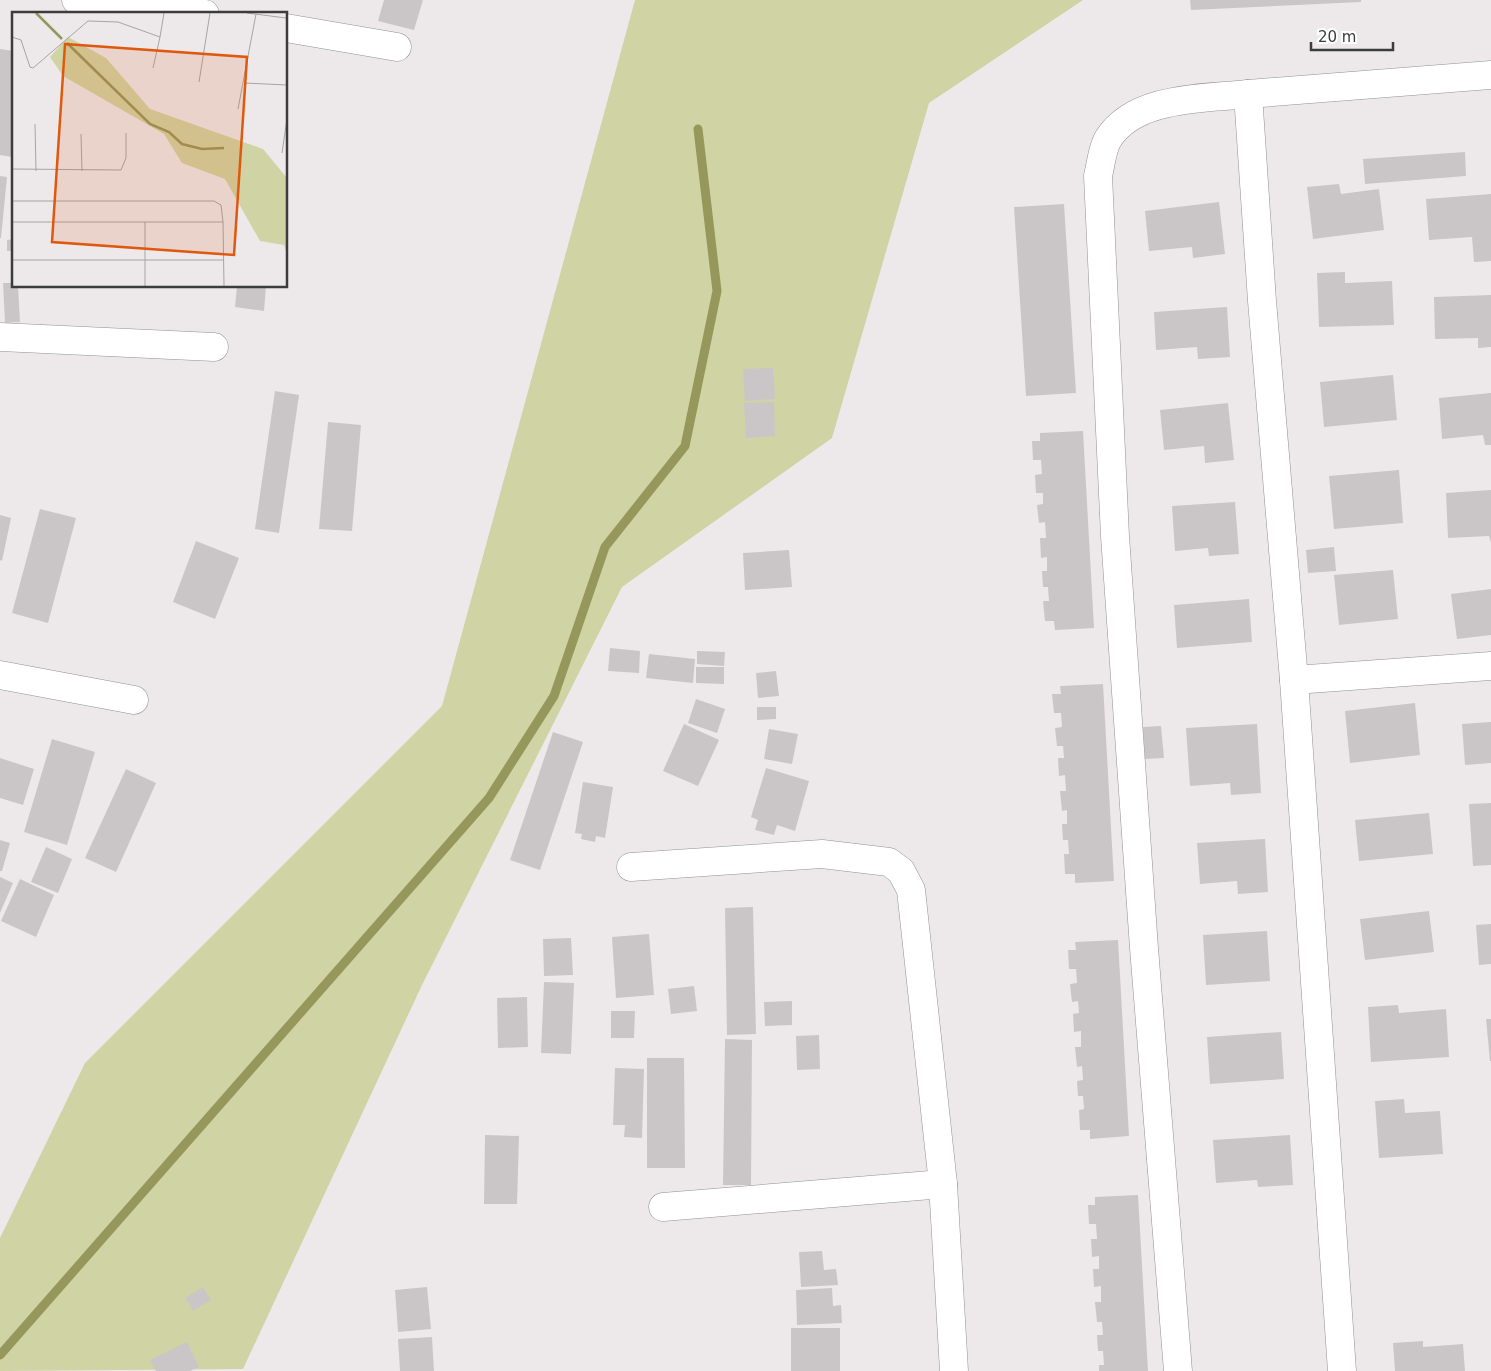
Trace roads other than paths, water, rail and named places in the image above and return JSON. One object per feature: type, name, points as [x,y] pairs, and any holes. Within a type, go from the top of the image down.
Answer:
[{"type":"street","points":[[76,0],[202,9]]},
{"type":"street","points":[[288,28],[397,47]]},
{"type":"street","points":[[1178,1371],[1144,948],[1115,536],[1098,176],[1107,140],[1122,121],[1152,105],[1248,94],[1491,75]]},
{"type":"street","points":[[1248,94],[1262,301],[1294,680],[1342,1371]]},
{"type":"street","points":[[0,337],[214,347]]},
{"type":"street","points":[[1294,680],[1491,666]]},
{"type":"street","points":[[0,674],[134,700]]},
{"type":"street","points":[[631,868],[822,854],[889,862],[901,871],[911,890],[943,1184],[954,1371]]},
{"type":"street","points":[[663,1207],[943,1184]]},
{"type":"waterway","points":[[0,1355],[489,798],[554,696],[605,547],[685,446],[717,291],[698,129]]}]
